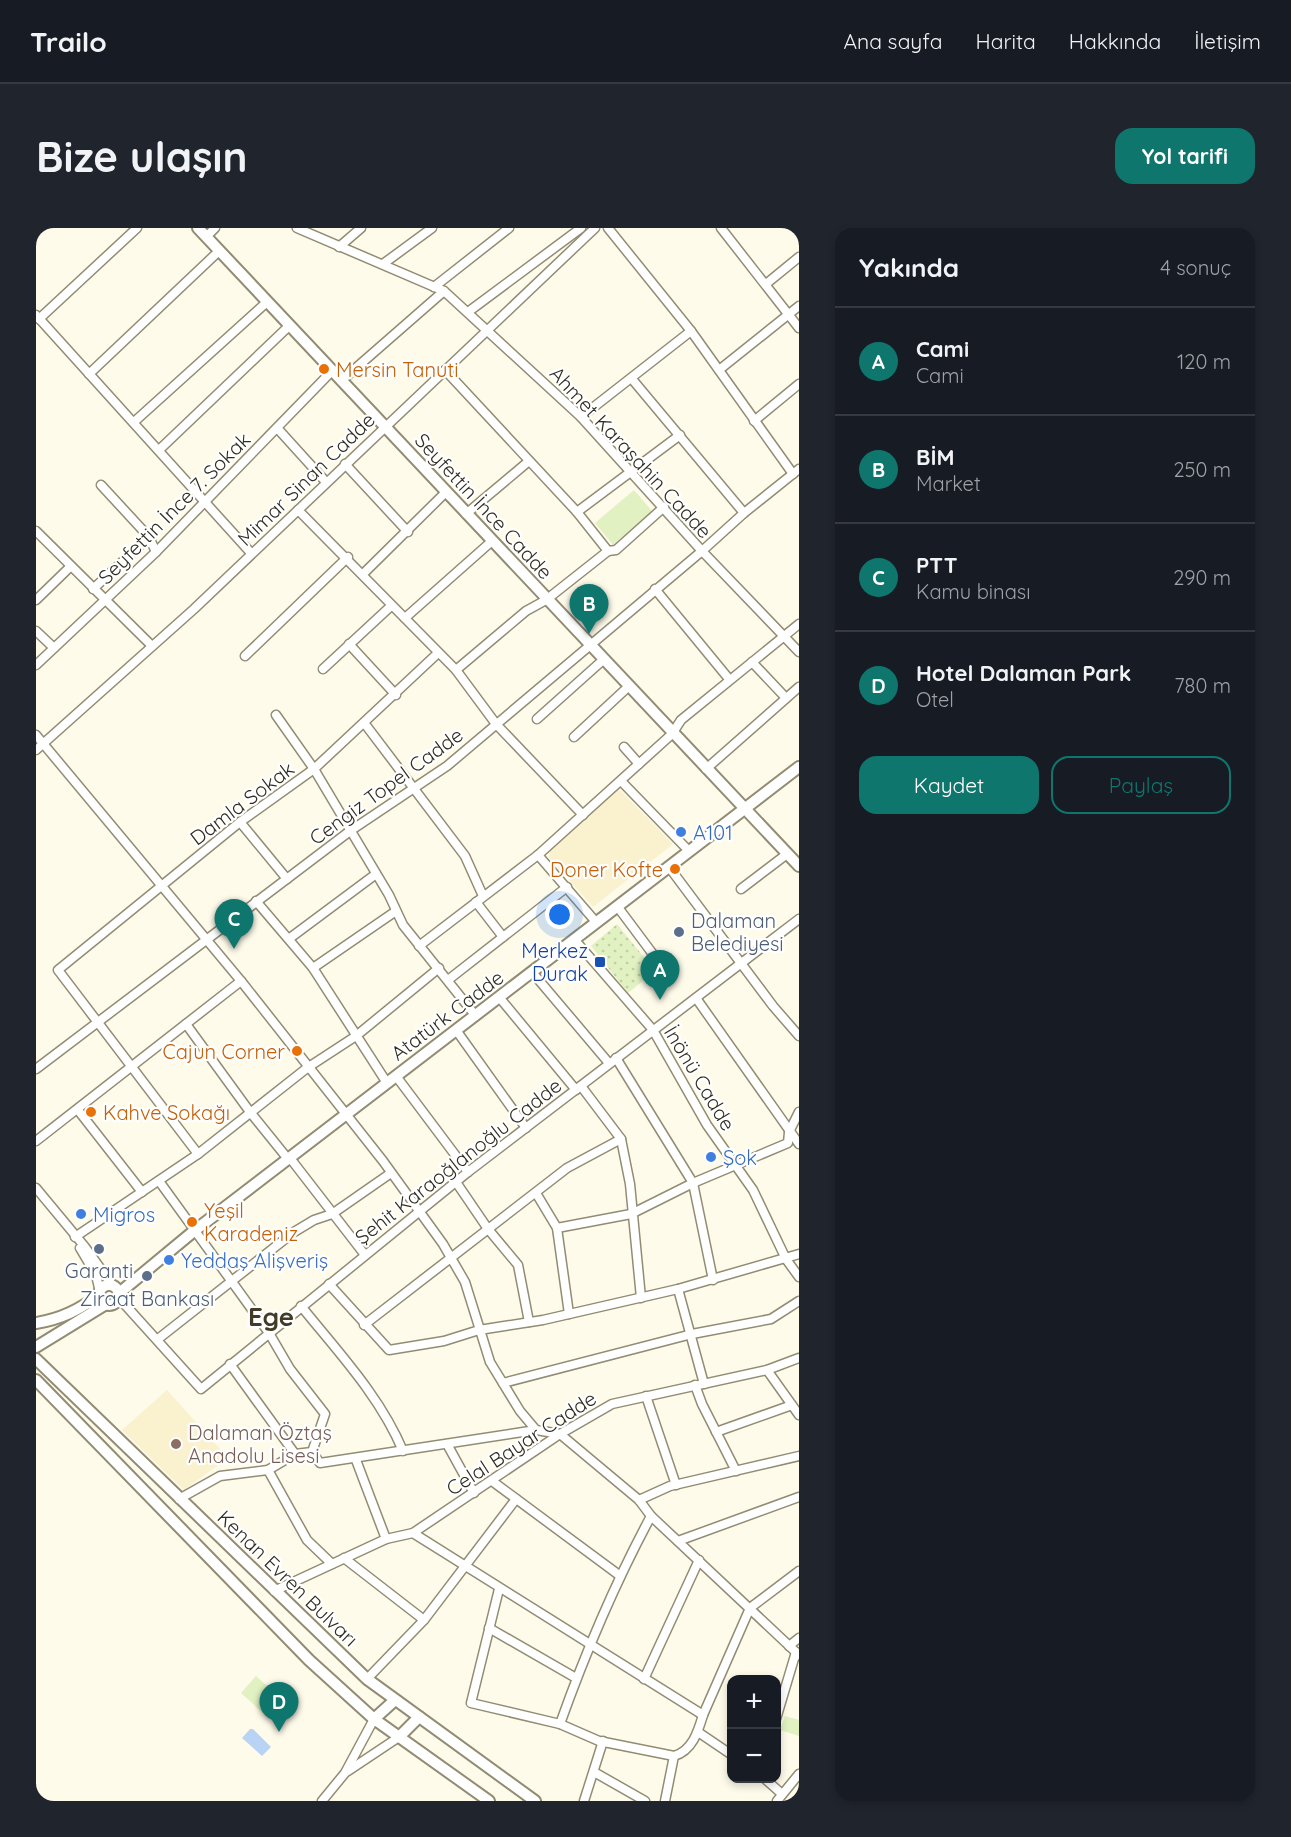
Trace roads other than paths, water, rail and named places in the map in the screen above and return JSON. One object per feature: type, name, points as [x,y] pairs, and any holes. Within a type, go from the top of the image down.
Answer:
[{"type":"main road","name":"Seyfettin İnce Cadde","points":[[198,228],[672,734],[799,866]]},
{"type":"main road","name":"Atatürk Cadde","points":[[117,1292],[799,767]]},
{"type":"main road","points":[[36,1323],[56,1319],[78,1310],[107,1286],[117,1292],[116,1302],[106,1305],[36,1347]]},
{"type":"main road","points":[[100,1293],[101,1301],[106,1305]]},
{"type":"main road","name":"Kenan Evren Bulvarı","points":[[36,1359],[367,1679],[535,1801]]},
{"type":"main road","name":"Kenan Evren Bulvarı","points":[[36,1380],[309,1660],[374,1719],[489,1801]]},
{"type":"main road","points":[[374,1719],[395,1700]]},
{"type":"main road","points":[[399,1737],[419,1717]]},
{"type":"street","points":[[137,228],[38,317],[251,553]]},
{"type":"street","points":[[206,237],[215,228]]},
{"type":"street","name":"Ahmet Karaşahin Cadde","points":[[297,228],[444,291],[581,417],[702,551],[799,652]]},
{"type":"street","points":[[339,247],[361,228]]},
{"type":"street","points":[[383,264],[432,228]]},
{"type":"street","points":[[434,287],[509,228]]},
{"type":"street","points":[[468,312],[581,228]]},
{"type":"street","name":"Mimar Sinan Cadde","points":[[36,750],[298,510],[595,228]]},
{"type":"street","points":[[608,228],[691,331],[754,421],[796,472]]},
{"type":"street","points":[[721,228],[799,328]]},
{"type":"street","points":[[89,374],[219,251]]},
{"type":"street","points":[[766,284],[799,257]]},
{"type":"street","points":[[341,381],[444,291]]},
{"type":"street","points":[[134,422],[267,302]]},
{"type":"street","points":[[719,370],[799,306]]},
{"type":"street","points":[[159,450],[289,326]]},
{"type":"street","points":[[581,417],[691,331]]},
{"type":"street","points":[[445,370],[577,512],[608,551]]},
{"type":"street","name":"Seyfettin İnce 7. Sokak","points":[[36,665],[156,552],[204,500],[278,429],[332,371]]},
{"type":"street","points":[[632,378],[744,513]]},
{"type":"street","points":[[754,421],[799,384]]},
{"type":"street","points":[[278,429],[326,482]]},
{"type":"street","points":[[577,512],[680,435]]},
{"type":"street","points":[[466,514],[529,461]]},
{"type":"street","points":[[345,464],[408,532]]},
{"type":"street","name":"Cengiz Topel Cadde","points":[[36,1069],[256,900],[350,831],[414,791],[590,646],[744,513],[796,472]]},
{"type":"street","points":[[101,485],[149,537],[156,552]]},
{"type":"street","points":[[363,574],[446,492]]},
{"type":"street","points":[[456,670],[526,611],[546,600],[608,551],[616,550],[664,507]]},
{"type":"street","points":[[298,510],[348,557],[391,606],[456,670],[496,724],[583,815]]},
{"type":"street","points":[[36,531],[152,646]]},
{"type":"street","points":[[93,589],[149,537]]},
{"type":"street","points":[[405,618],[492,541]]},
{"type":"street","points":[[245,656],[348,557]]},
{"type":"street","points":[[36,600],[71,567]]},
{"type":"street","points":[[655,589],[729,679]]},
{"type":"street","points":[[323,669],[391,606]]},
{"type":"street","points":[[419,946],[538,855],[672,734],[681,720],[799,624]]},
{"type":"street","points":[[36,631],[54,648]]},
{"type":"street","points":[[349,644],[396,695]]},
{"type":"street","name":"Damla Sokak","points":[[98,1021],[57,970],[240,822],[314,769],[396,695],[438,653]]},
{"type":"street","points":[[537,718],[603,660]]},
{"type":"street","points":[[752,662],[786,698]]},
{"type":"street","points":[[574,736],[628,687]]},
{"type":"street","points":[[705,769],[799,687]]},
{"type":"street","points":[[276,715],[314,769],[396,911],[419,946],[475,1015]]},
{"type":"street","points":[[365,724],[465,856],[480,899],[504,937]]},
{"type":"street","points":[[36,735],[164,885],[391,1173],[465,1282],[486,1353],[503,1383],[536,1430]]},
{"type":"street","points":[[624,747],[639,764]]},
{"type":"street","points":[[621,781],[689,851]]},
{"type":"street","points":[[240,822],[287,879]]},
{"type":"street","points":[[741,889],[787,854]]},
{"type":"street","points":[[538,855],[596,922]]},
{"type":"street","points":[[669,867],[741,964],[799,1036]]},
{"type":"street","points":[[290,938],[376,874]]},
{"type":"street","points":[[448,980],[567,887]]},
{"type":"street","points":[[256,900],[313,968],[356,1036],[468,1172]]},
{"type":"street","points":[[617,906],[670,978]]},
{"type":"street","points":[[313,968],[396,911]]},
{"type":"street","name":"Şehit Karaoğlanoğlu Cadde","points":[[158,1339],[201,1389],[300,1306],[468,1172],[799,919]]},
{"type":"street","name":"İnönü Cadde","points":[[574,939],[653,1030],[707,1125],[753,1190],[786,1259],[799,1277]]},
{"type":"street","points":[[75,1237],[198,1154],[308,1068],[356,1036],[439,968]]},
{"type":"street","points":[[532,972],[612,1060],[693,1183],[713,1280]]},
{"type":"street","points":[[36,1141],[241,981]]},
{"type":"street","points":[[499,997],[621,1139],[630,1184],[631,1214],[641,1298]]},
{"type":"street","points":[[696,998],[799,1144]]},
{"type":"street","points":[[98,1021],[198,1154]]},
{"type":"street","points":[[186,1024],[250,1112],[365,1255]]},
{"type":"street","points":[[456,1030],[526,1128]]},
{"type":"street","points":[[78,1110],[142,1192]]},
{"type":"street","points":[[556,1228],[631,1214],[693,1183],[789,1143],[789,1132],[799,1112]]},
{"type":"street","points":[[364,1325],[567,1168],[621,1139]]},
{"type":"street","points":[[36,1188],[85,1247],[117,1292],[158,1339],[230,1280],[294,1232],[314,1220],[332,1214],[391,1173]]},
{"type":"street","points":[[159,1181],[268,1333],[290,1369],[325,1414],[312,1452]]},
{"type":"street","points":[[456,1182],[488,1229],[518,1265],[529,1322]]},
{"type":"street","points":[[536,1193],[556,1228],[569,1314]]},
{"type":"street","points":[[75,1237],[96,1275],[100,1293]]},
{"type":"street","points":[[329,1284],[389,1350],[444,1341],[479,1330],[529,1322],[641,1298],[713,1280],[799,1254]]},
{"type":"street","points":[[678,1289],[692,1334],[699,1384],[716,1432],[736,1471]]},
{"type":"street","points":[[503,1383],[692,1334],[771,1319],[799,1301]]},
{"type":"street","points":[[300,1306],[365,1385],[392,1425],[403,1451]]},
{"type":"street","name":"Celal Bayar Cadde","points":[[274,1590],[386,1539],[413,1533],[560,1434],[612,1404],[766,1371],[799,1358]]},
{"type":"street","points":[[230,1364],[296,1454]]},
{"type":"street","points":[[766,1371],[799,1415]]},
{"type":"street","points":[[646,1396],[676,1485]]},
{"type":"street","points":[[716,1432],[792,1405]]},
{"type":"street","points":[[312,1452],[320,1464],[536,1430],[560,1434],[639,1500],[651,1516],[798,1654],[781,1707]]},
{"type":"street","points":[[447,1444],[474,1493]]},
{"type":"street","points":[[179,1499],[220,1476],[268,1470],[296,1454],[312,1452]]},
{"type":"street","points":[[639,1500],[676,1485],[799,1456]]},
{"type":"street","points":[[356,1460],[386,1539]]},
{"type":"street","points":[[268,1470],[307,1540],[332,1564]]},
{"type":"street","points":[[492,1481],[619,1575]]},
{"type":"street","points":[[678,1541],[799,1497]]},
{"type":"street","points":[[367,1679],[424,1620],[516,1498]]},
{"type":"street","points":[[560,1724],[588,1645],[619,1575],[651,1516]]},
{"type":"street","points":[[413,1533],[465,1568],[703,1715]]},
{"type":"street","points":[[344,1558],[424,1620]]},
{"type":"street","points":[[644,1679],[699,1560]]},
{"type":"street","points":[[499,1589],[471,1703],[560,1724],[603,1742],[674,1756],[682,1754],[698,1732],[703,1715],[750,1608],[799,1570]]},
{"type":"street","points":[[489,1628],[576,1678]]},
{"type":"street","points":[[789,1646],[799,1638]]},
{"type":"street","points":[[322,1801],[345,1773],[374,1719]]},
{"type":"street","points":[[698,1732],[727,1752]]},
{"type":"street","points":[[345,1773],[399,1737]]},
{"type":"street","points":[[584,1801],[603,1742]]},
{"type":"street","points":[[666,1801],[674,1756]]},
{"type":"street","points":[[594,1772],[645,1801]]},
{"type":"street","points":[[767,1783],[780,1798],[799,1774]]},
{"type":"water","points":[[250,1729],[253,1729],[271,1747],[262,1756],[242,1738]]},
{"type":"place","name":"Mersin Tanuti","points":[[324,369]]},
{"type":"place","name":"BİM","points":[[589,634]]},
{"type":"place","name":"A101","points":[[681,832]]},
{"type":"place","name":"Doner Kofte","points":[[675,869]]},
{"type":"place","name":"Dalaman Belediyesi","points":[[679,932]]},
{"type":"place","name":"PTT","points":[[234,949]]},
{"type":"place","name":"Merkez Durak","points":[[600,962]]},
{"type":"place","name":"Cami","points":[[660,1000]]},
{"type":"place","name":"Cajun Corner","points":[[297,1051]]},
{"type":"place","name":"Kahve Sokağı","points":[[91,1112]]},
{"type":"place","name":"Şok","points":[[711,1157]]},
{"type":"place","name":"Migros","points":[[81,1214]]},
{"type":"place","name":"Yeşil Karadeniz","points":[[192,1222]]},
{"type":"place","name":"Garanti","points":[[99,1249]]},
{"type":"place","name":"Yeddaş Alişveriş","points":[[169,1260]]},
{"type":"place","name":"Ziraat Bankası","points":[[147,1276]]},
{"type":"place","name":"Dalaman Öztaş Anadolu Lisesi","points":[[176,1444]]},
{"type":"place","name":"Hotel Dalaman Park","points":[[279,1732]]},
{"type":"district","name":"Ege","points":[[271,1316]]}]
